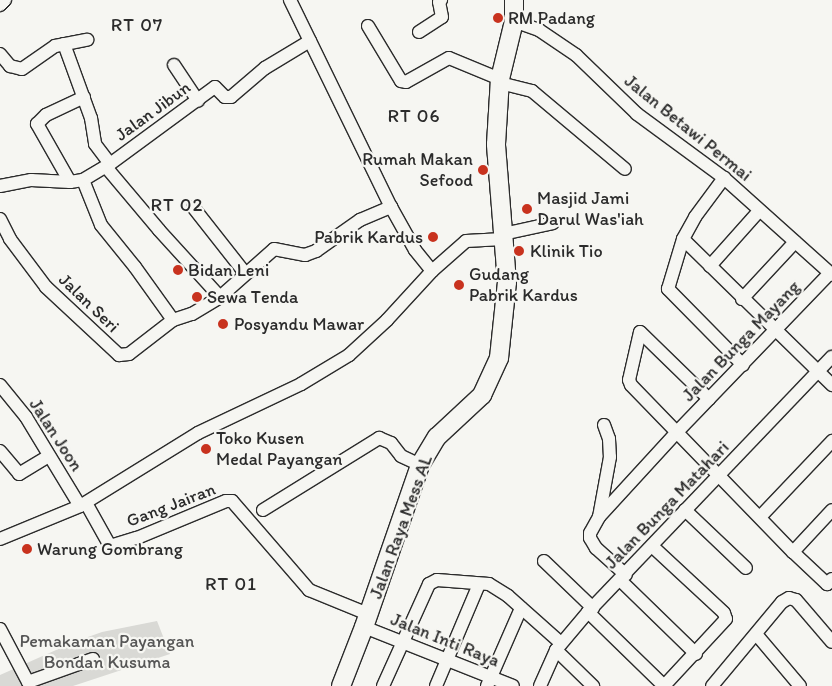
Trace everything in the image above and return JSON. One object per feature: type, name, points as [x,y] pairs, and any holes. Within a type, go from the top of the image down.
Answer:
[{"type":"street","points":[[0,5],[5,0]]},
{"type":"street","points":[[290,0],[391,207],[415,250],[432,271]]},
{"type":"street","points":[[418,32],[442,17],[439,2],[442,0]]},
{"type":"street","name":"Jalan Raya Mess AL","points":[[341,686],[420,465],[437,437],[482,395],[499,358],[507,282],[496,144],[500,81],[514,21],[514,0]]},
{"type":"street","name":"Jalan Betawi Permai","points":[[514,21],[540,30],[576,54],[637,114],[724,178],[831,274]]},
{"type":"street","points":[[368,26],[400,81],[406,82],[449,58],[500,81],[532,91],[624,169]]},
{"type":"street","points":[[0,54],[10,66],[22,69],[55,46],[87,40]]},
{"type":"street","name":"Jalan Jibun","points":[[0,186],[31,180],[70,182],[83,180],[108,165],[215,87],[225,98],[231,97],[265,68],[310,41]]},
{"type":"street","points":[[64,44],[91,118],[95,144],[108,165],[159,230],[220,297]]},
{"type":"street","points":[[174,65],[198,101]]},
{"type":"street","points":[[70,182],[38,124],[46,115],[84,97]]},
{"type":"street","points":[[724,178],[695,216],[683,239],[668,289],[743,365]]},
{"type":"street","points":[[83,180],[101,225],[135,267],[173,320]]},
{"type":"street","points":[[193,207],[245,273]]},
{"type":"street","name":"Jalan Seri","points":[[0,219],[5,240],[46,287],[119,355],[129,354],[173,320],[192,314],[220,297],[274,249],[305,255],[316,251],[360,220],[391,207]]},
{"type":"street","points":[[710,266],[760,212]]},
{"type":"street","points":[[0,539],[83,504],[198,433],[301,384],[349,355],[387,320],[432,271],[466,241],[503,236],[553,223]]},
{"type":"street","points":[[683,239],[742,299],[832,385]]},
{"type":"street","points":[[742,299],[795,242]]},
{"type":"street","name":"Jalan Bunga Mayang","points":[[600,517],[677,432],[831,274]]},
{"type":"street","points":[[709,399],[640,332],[629,380],[793,552],[830,584]]},
{"type":"street","name":"Jalan Bunga Matahari","points":[[540,686],[558,647],[590,610],[832,358]]},
{"type":"street","name":"Jalan Joon","points":[[0,385],[26,417],[49,456],[83,504]]},
{"type":"street","points":[[604,425],[609,439],[610,457],[600,517],[590,533],[592,544],[696,654]]},
{"type":"street","points":[[263,510],[379,438],[391,443],[401,456],[420,465]]},
{"type":"street","points":[[760,517],[832,441]]},
{"type":"street","points":[[0,451],[19,474],[49,456]]},
{"type":"street","name":"Gang Jairan","points":[[83,504],[110,546],[138,538],[226,501],[232,501],[309,590],[366,620]]},
{"type":"street","points":[[685,510],[746,568]]},
{"type":"street","points":[[793,552],[832,510]]},
{"type":"street","points":[[544,561],[664,686],[725,623],[726,616],[652,546]]},
{"type":"street","points":[[383,686],[429,584],[437,580],[489,584],[508,596],[522,608],[593,686]]},
{"type":"street","points":[[436,686],[479,584]]},
{"type":"street","points":[[721,683],[756,634],[782,602],[789,598],[796,600],[832,642]]},
{"type":"street","points":[[489,681],[522,608]]},
{"type":"street","name":"Jalan Inti Raya","points":[[366,620],[402,641],[447,658],[489,681],[513,686]]},
{"type":"street","points":[[0,629],[28,682],[93,658]]},
{"type":"street","points":[[756,634],[800,686]]},
{"type":"green space","name":"Pemakaman Payangan Bondan Kusuma","points":[[157,621],[170,654],[73,686],[0,686],[0,675],[74,642],[102,632]]},
{"type":"place","name":"RM Padang","points":[[498,18]]},
{"type":"place","name":"Rumah Makan Sefood","points":[[483,170]]},
{"type":"place","name":"Masjid Jami Darul Was'iah","points":[[527,209]]},
{"type":"place","name":"Pabrik Kardus","points":[[433,237]]},
{"type":"place","name":"Klinik Tio","points":[[519,251]]},
{"type":"place","name":"Bidan Leni","points":[[178,270]]},
{"type":"place","name":"Gudang Pabrik Kardus","points":[[459,285]]},
{"type":"place","name":"Sewa Tenda","points":[[197,297]]},
{"type":"place","name":"Posyandu Mawar","points":[[223,324]]},
{"type":"place","name":"Toko Kusen Medal Payangan","points":[[206,449]]},
{"type":"place","name":"Warung Gombrang","points":[[27,549]]},
{"type":"district","name":"RT 07","points":[[137,25]]},
{"type":"district","name":"RT 06","points":[[414,116]]},
{"type":"district","name":"RT 02","points":[[177,205]]},
{"type":"district","name":"RT 01","points":[[231,584]]}]
